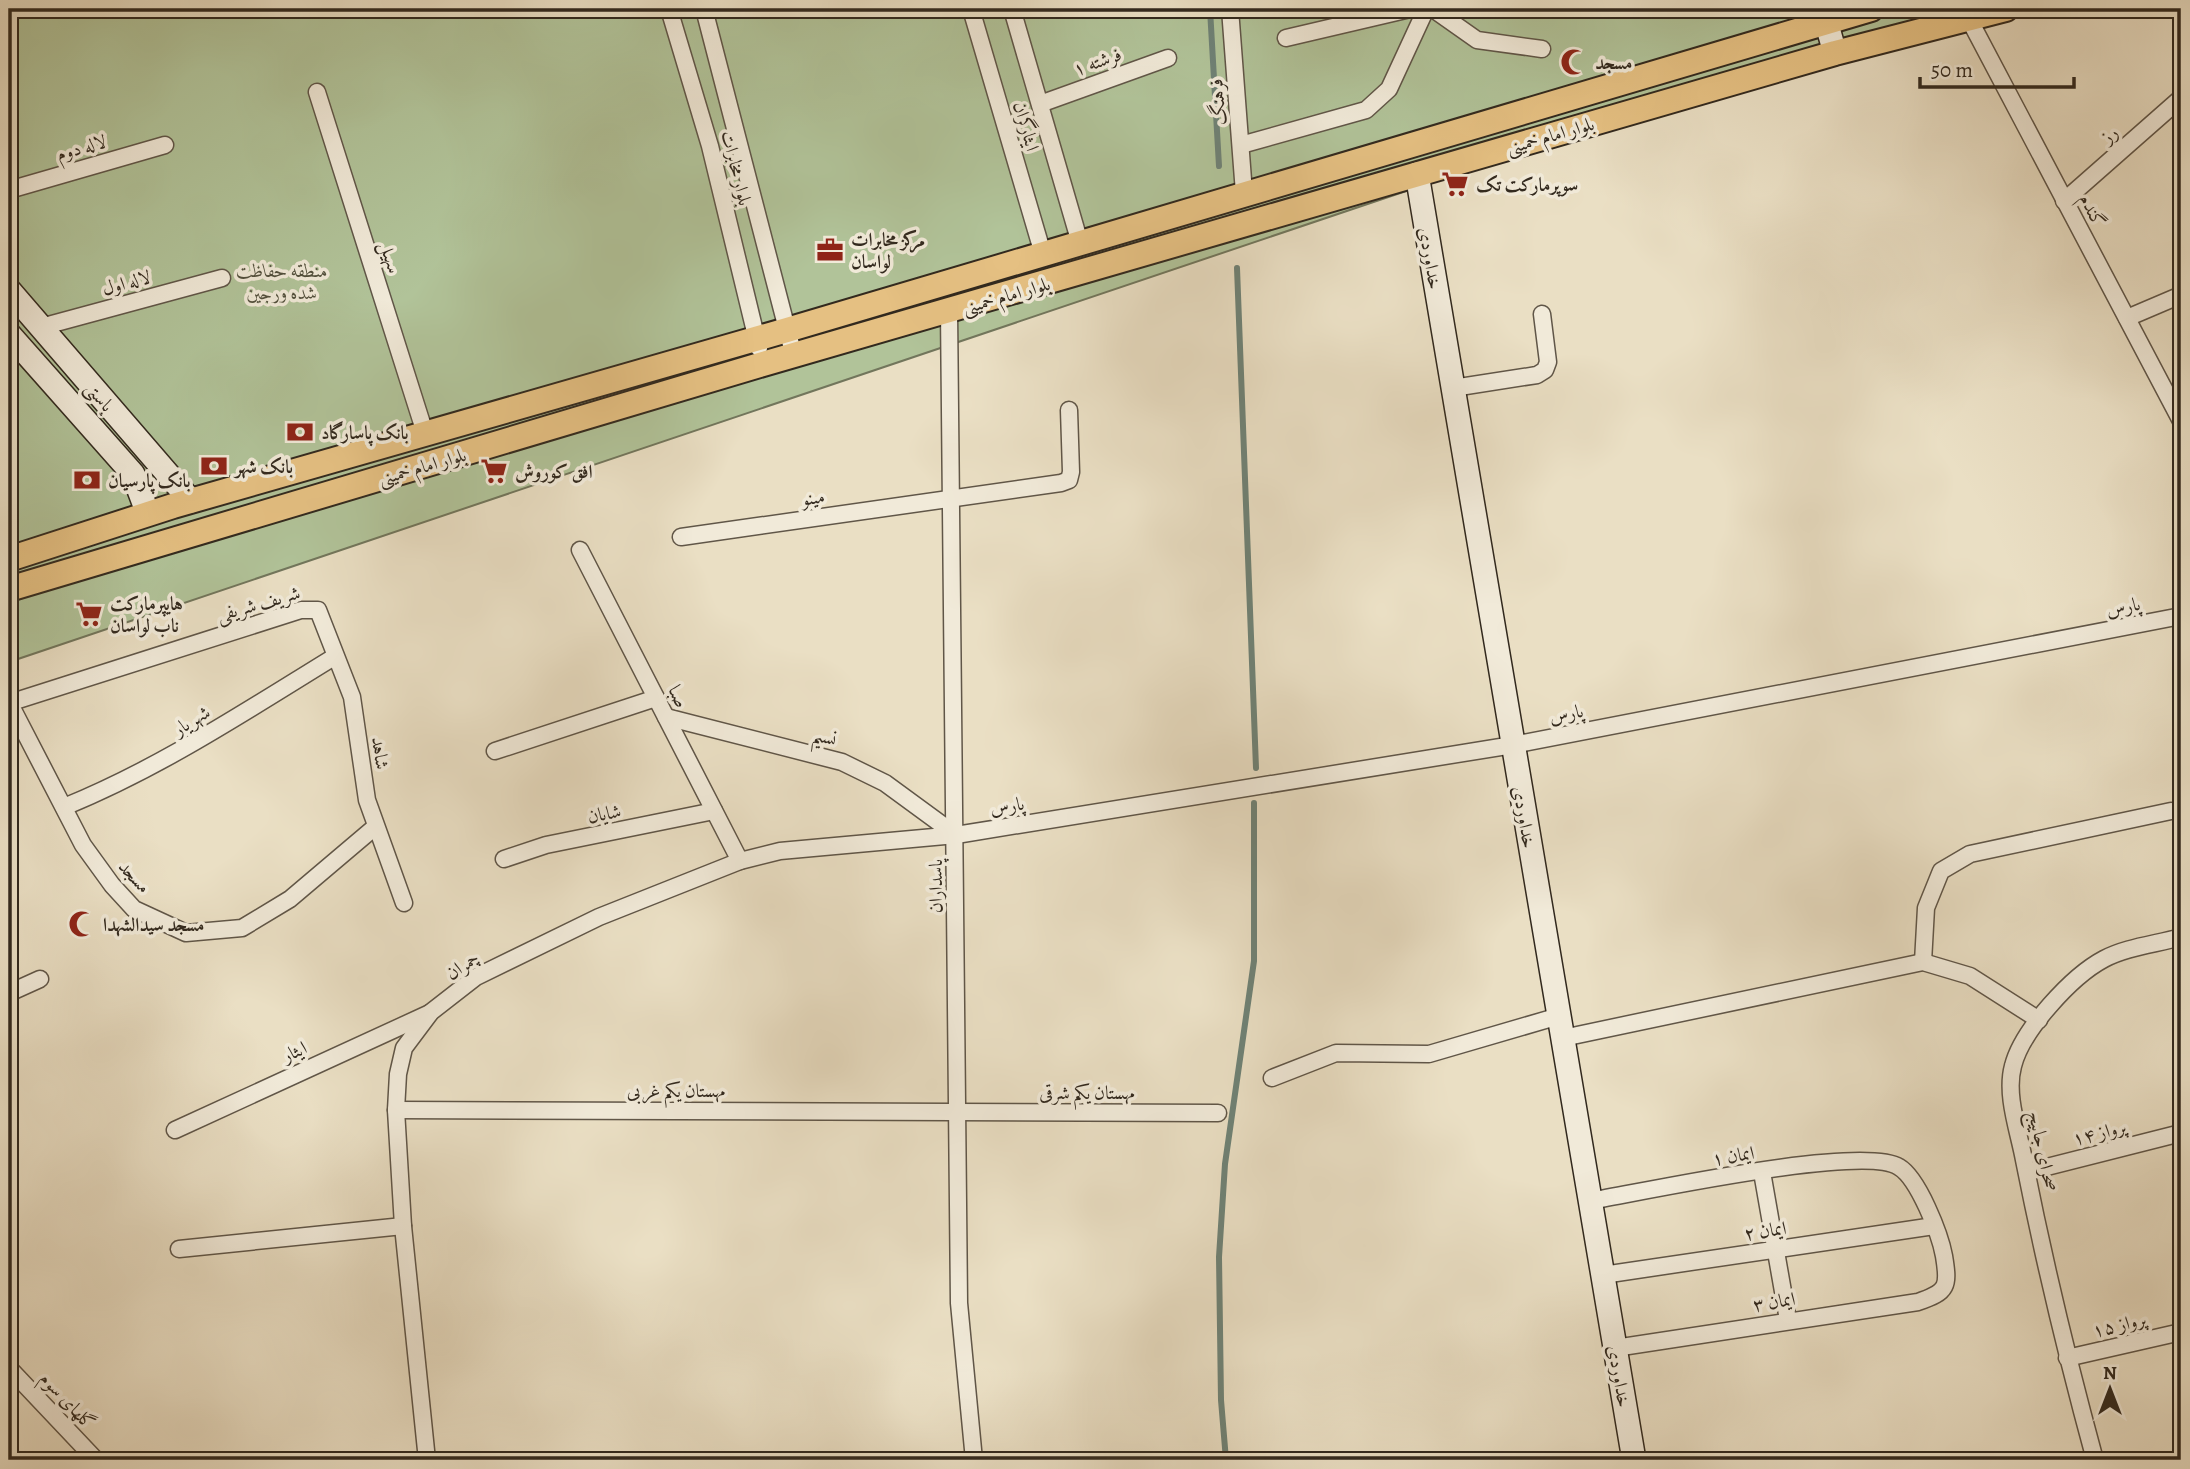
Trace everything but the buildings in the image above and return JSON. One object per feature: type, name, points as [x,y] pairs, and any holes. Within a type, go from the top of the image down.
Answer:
[{"type":"main road","name":"بلوار امام خمینی","points":[[9,559],[191,501],[426,436],[1244,193],[1417,145],[1826,15],[1871,9]]},
{"type":"main road","name":"بلوار امام خمینی","points":[[9,589],[764,364],[1417,174],[1835,53],[2006,9]]},
{"type":"street","name":"بلوار مخابرات","points":[[668,9],[710,146],[764,364]]},
{"type":"street","name":"بلوار مخابرات","points":[[704,9],[794,356]]},
{"type":"street","name":"ایثارگران","points":[[971,9],[1043,254]]},
{"type":"street","name":"ایثارگران","points":[[1012,9],[1080,243]]},
{"type":"street","name":"فرهنگ","points":[[1230,9],[1244,193]]},
{"type":"street","points":[[1286,38],[1407,9]]},
{"type":"street","points":[[1241,145],[1366,110],[1388,89],[1426,9]]},
{"type":"street","points":[[1433,9],[1477,40],[1542,49]]},
{"type":"street","points":[[1826,15],[1835,53]]},
{"type":"street","name":"گندم","points":[[1969,19],[2181,421]]},
{"type":"street","name":"فرشته ۱","points":[[1040,104],[1168,58]]},
{"type":"street","name":"سهیل","points":[[317,92],[426,436]]},
{"type":"street","name":"رز","points":[[2064,201],[2181,99]]},
{"type":"street","name":"لاله دوم","points":[[9,190],[165,145]]},
{"type":"street","name":"خداوردی","points":[[1417,174],[1634,1460]]},
{"type":"street","name":"لاله اول","points":[[41,327],[222,278]]},
{"type":"street","name":"باستی","points":[[9,290],[191,501]]},
{"type":"street","points":[[2127,318],[2181,295]]},
{"type":"street","name":"پاسداران","points":[[949,311],[959,1303],[974,1460]]},
{"type":"street","points":[[1453,388],[1537,374],[1545,370],[1548,362],[1542,314]]},
{"type":"street","name":"باستی","points":[[9,334],[133,474],[148,514]]},
{"type":"street","name":"مینو","points":[[681,537],[1069,480],[1069,410]]},
{"type":"street","name":"صبا","points":[[580,550],[740,861]]},
{"type":"street","name":"شریف شریفی","points":[[9,703],[301,610],[318,610]]},
{"type":"street","name":"شاهد","points":[[318,610],[334,657],[352,697],[367,800],[404,903]]},
{"type":"street","name":"پارس","points":[[956,835],[1513,745],[2181,617]]},
{"type":"street","name":"شهریار","points":[[64,807],[122,784],[334,657]]},
{"type":"street","points":[[495,751],[656,698]]},
{"type":"street","name":"مسجد","points":[[9,703],[83,845],[112,885],[134,909],[187,933],[242,928],[290,899],[375,827]]},
{"type":"street","name":"نسیم","points":[[666,717],[842,762],[885,783],[956,835]]},
{"type":"street","name":"شایان","points":[[504,859],[546,845],[714,811]]},
{"type":"street","points":[[1923,962],[1926,908],[1941,871],[1970,854],[2171,811]]},
{"type":"street","name":"چمران","points":[[427,1460],[403,1226],[396,1110],[398,1074],[404,1048],[431,1012],[476,978],[599,917],[740,861],[780,851],[956,835]]},
{"type":"street","name":"صحرای جاییج","points":[[2095,1460],[2067,1358],[2027,1172],[2011,1095],[2012,1067],[2024,1042],[2063,991],[2105,958],[2181,937]]},
{"type":"street","points":[[1272,1078],[1336,1053],[1429,1054],[1561,1027],[1923,962],[1970,976],[2039,1020]]},
{"type":"street","points":[[9,993],[40,979]]},
{"type":"street","name":"ایثار","points":[[175,1130],[431,1012]]},
{"type":"street","name":"مهستان یکم غربی","points":[[396,1110],[957,1112]]},
{"type":"street","name":"مهستان یکم شرقی","points":[[957,1112],[1218,1113]]},
{"type":"street","name":"پرواز ۱۴","points":[[2027,1172],[2181,1133]]},
{"type":"street","name":"ایمان ۱","points":[[1590,1201],[1824,1162],[1885,1160],[1911,1176],[1934,1226]]},
{"type":"street","points":[[1762,1172],[1788,1320]]},
{"type":"street","points":[[179,1250],[403,1226]]},
{"type":"street","name":"ایمان ۲","points":[[1602,1275],[1934,1226]]},
{"type":"street","name":"ایمان ۳","points":[[1615,1348],[1918,1302],[1940,1295],[1946,1286],[1946,1269],[1934,1226]]},
{"type":"street","name":"پرواز ۱۵","points":[[2067,1358],[2181,1332]]},
{"type":"street","name":"گلهای سوم","points":[[9,1368],[96,1460]]},
{"type":"green space","name":"منطقه حفاظت شده ورجین","points":[[9,9],[1946,9],[9,662]]},
{"type":"waterway","points":[[1210,9],[1219,166]]},
{"type":"waterway","points":[[1237,268],[1256,768]]},
{"type":"waterway","points":[[1226,1460],[1221,1400],[1219,1257],[1225,1164],[1254,961],[1254,803]]},
{"type":"place","name":"مسجد","points":[[1574,62]]},
{"type":"place","name":"سوپرمارکت تک","points":[[1455,184]]},
{"type":"place","name":"مرکز مخابرات لواسان","points":[[830,250]]},
{"type":"place","name":"بانک پاسارگاد","points":[[300,432]]},
{"type":"place","name":"بانک شهر","points":[[214,466]]},
{"type":"place","name":"افق کوروش","points":[[494,471]]},
{"type":"place","name":"بانک پارسیان","points":[[87,480]]},
{"type":"place","name":"هایپرمارکت ناب لواسان","points":[[89,614]]},
{"type":"place","name":"مسجد سیدالشهدا","points":[[82,924]]}]
